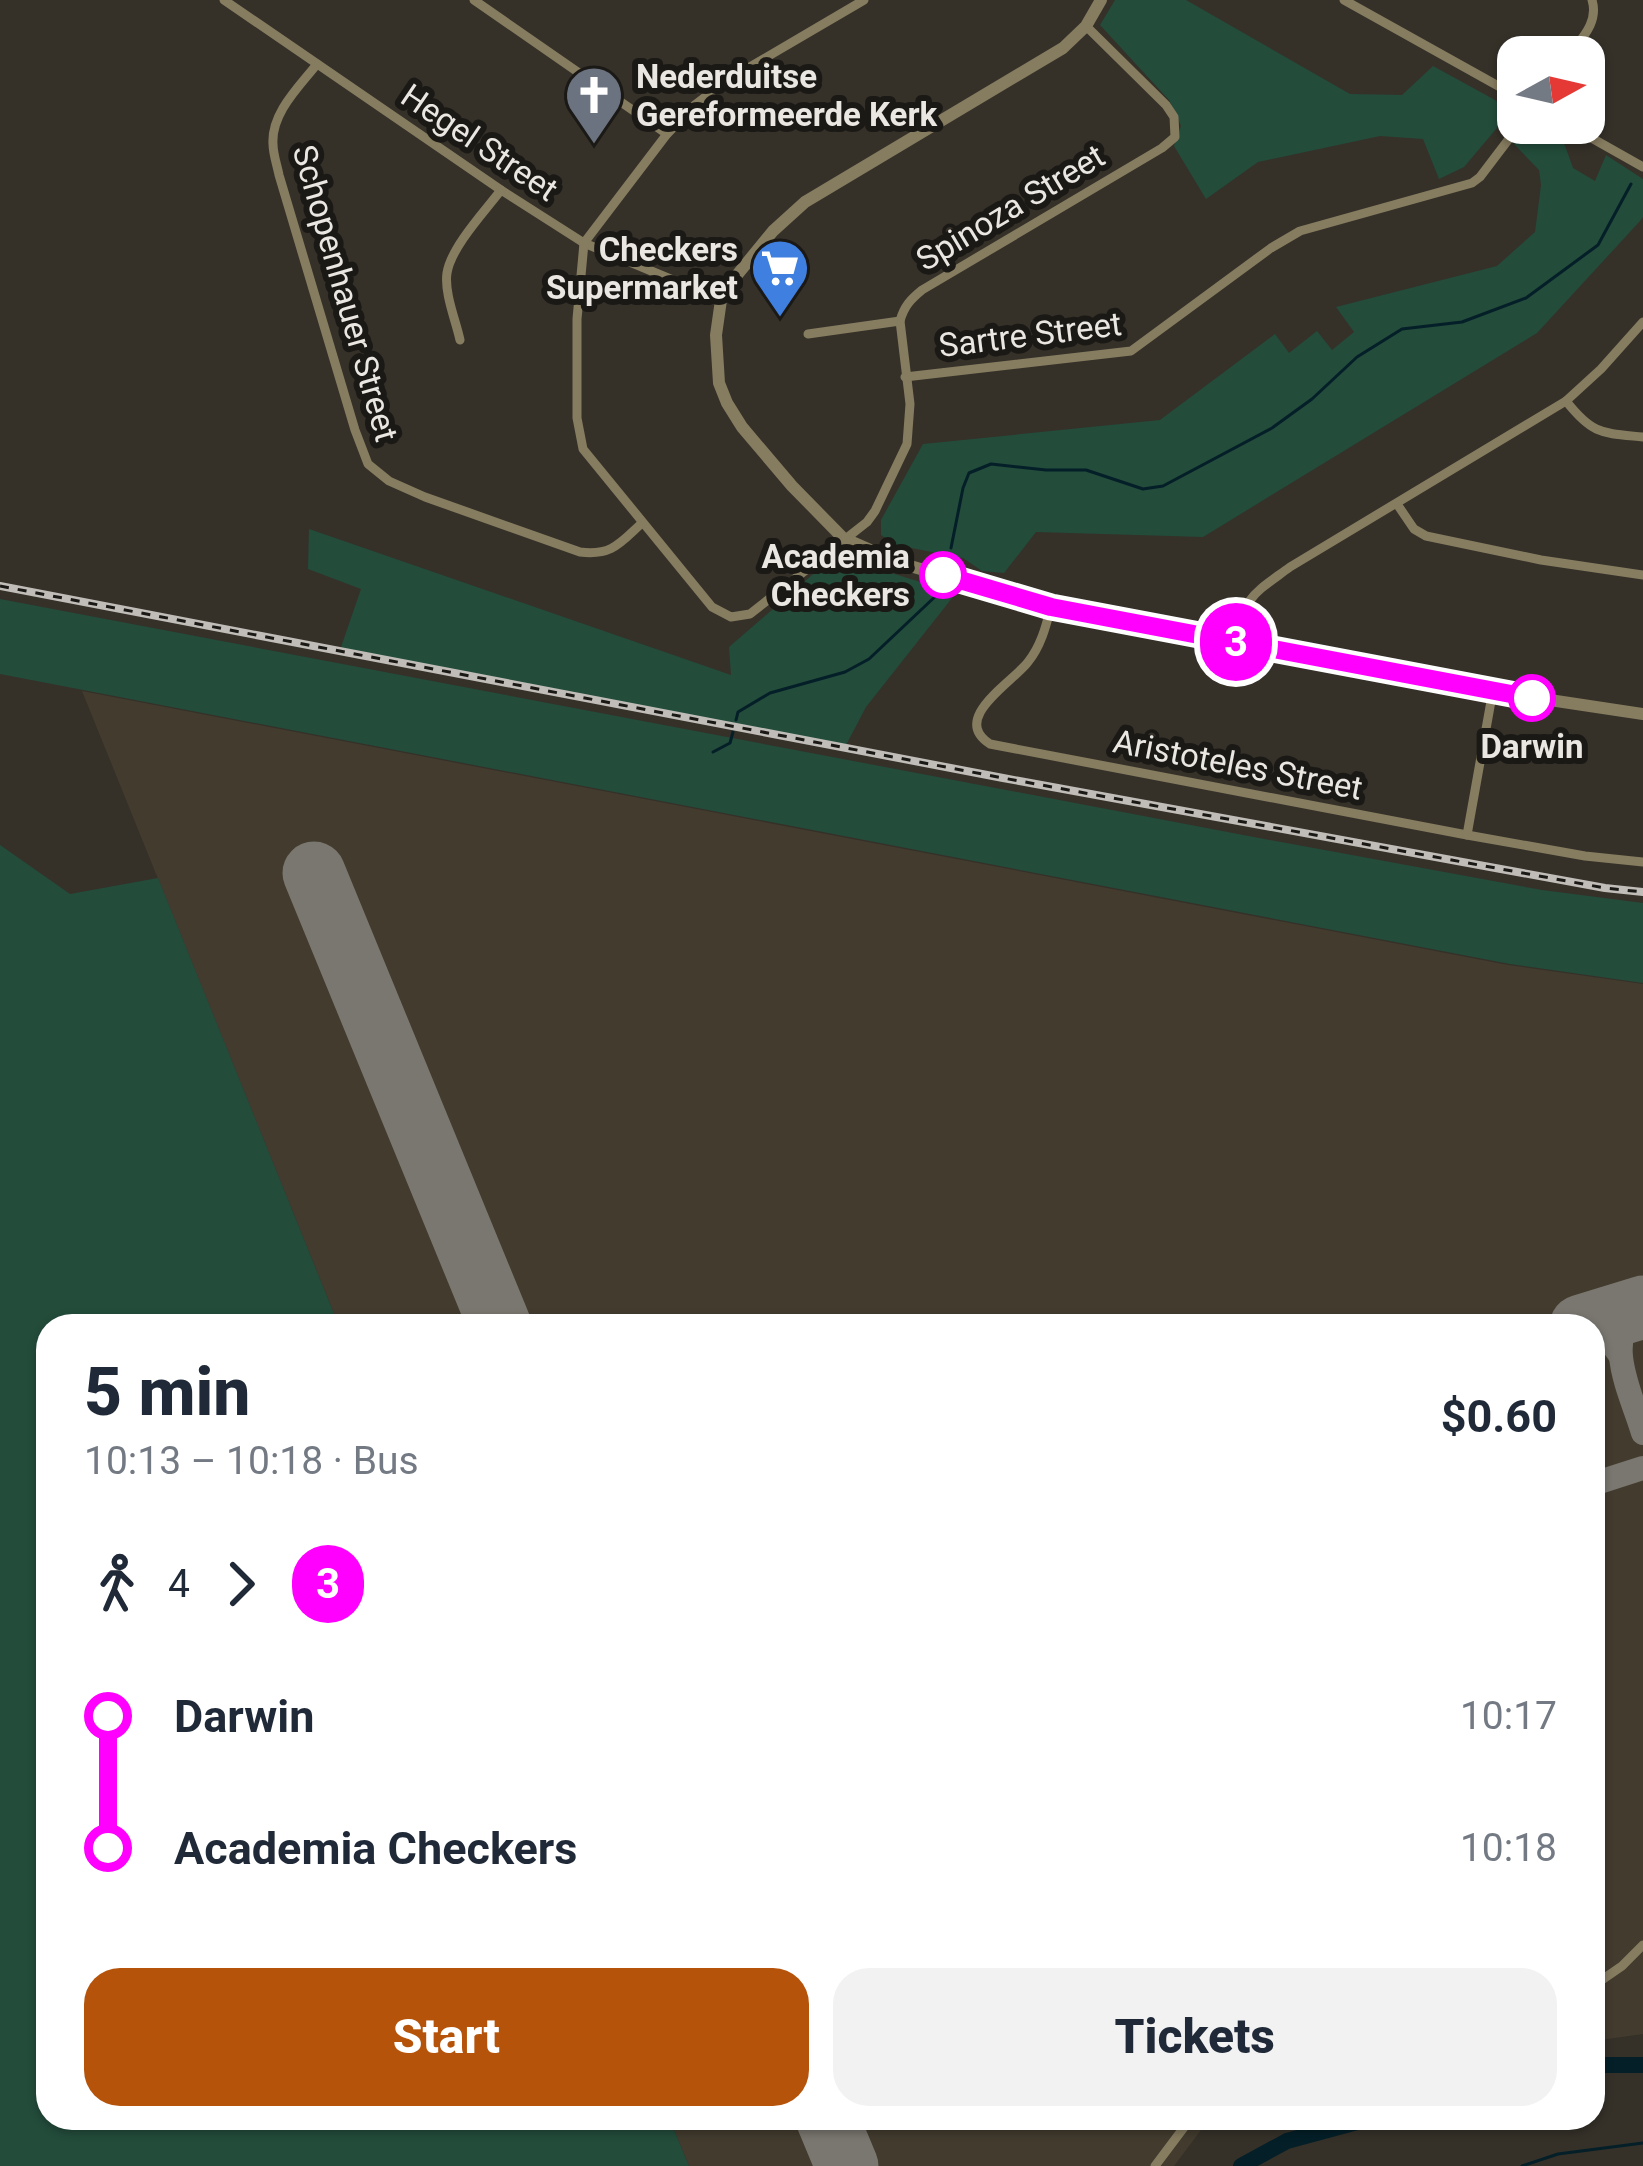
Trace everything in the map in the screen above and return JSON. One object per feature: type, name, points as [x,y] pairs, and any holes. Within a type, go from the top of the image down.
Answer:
[{"type":"street","name":"Hegel Street","points":[[224,0],[584,243],[721,300]]},
{"type":"street","points":[[474,0],[667,134]]},
{"type":"street","points":[[808,334],[900,320],[910,404],[908,445],[867,522],[750,614],[731,617],[712,607],[583,449],[578,319],[584,243],[667,134],[696,104],[725,81],[864,0]]},
{"type":"street","points":[[1101,0],[1086,26],[1063,48],[805,202],[736,275],[721,300],[716,357],[719,383],[742,427],[843,538],[900,563],[1051,607],[1643,714]]},
{"type":"street","points":[[1344,0],[1497,85]]},
{"type":"street","points":[[1583,36],[1593,22],[1592,0]]},
{"type":"street","name":"Spinoza Street","points":[[900,320],[903,309],[922,290],[1175,136],[1174,117],[1166,105],[1086,26]]},
{"type":"street","name":"Schopenhauer Street","points":[[317,64],[284,106],[272,143],[368,464],[388,481],[425,497],[580,551],[598,554],[612,549],[642,524]]},
{"type":"street","name":"Sartre Street","points":[[905,377],[1132,351],[1270,248],[1300,231],[1472,183],[1505,144]]},
{"type":"street","points":[[1602,144],[1643,167]]},
{"type":"street","points":[[460,340],[447,271],[458,247],[500,190]]},
{"type":"street","points":[[1237,642],[1242,612],[1254,593],[1289,567],[1566,401],[1643,322]]},
{"type":"street","points":[[1566,401],[1592,429],[1643,436]]},
{"type":"street","points":[[1397,504],[1414,529],[1426,536],[1643,575]]},
{"type":"street","name":"Aristoteles Street","points":[[1051,607],[1029,661],[978,714],[976,730],[990,744],[1467,835],[1643,862]]},
{"type":"street","points":[[1467,835],[1493,690]]},
{"type":"street","points":[[1605,1978],[1643,1945]]},
{"type":"street","points":[[1155,2166],[1182,2130]]},
{"type":"shaded area","points":[[82,691],[1508,965],[1643,984],[1643,2034],[1605,2039],[1605,1314],[334,1314]]},
{"type":"shaded area","points":[[674,2130],[1201,2130],[1174,2166],[689,2166]]},
{"type":"green space","points":[[1115,0],[1186,0],[1350,94],[1402,95],[1433,66],[1497,102],[1497,128],[1464,167],[1439,179],[1423,139],[1380,136],[1258,162],[1206,199],[1174,146],[1181,126],[1169,100],[1100,25]]},
{"type":"green space","points":[[1514,144],[1564,144],[1573,168],[1595,181],[1606,155],[1643,179],[1643,217],[1537,333],[1203,537],[1036,532],[1004,573],[982,571],[963,558],[896,545],[881,535],[881,520],[923,444],[1160,420],[1275,334],[1289,353],[1317,331],[1332,350],[1354,332],[1336,307],[1497,266],[1535,232],[1539,170]]},
{"type":"green space","points":[[309,529],[731,675],[729,647],[827,562],[843,558],[956,593],[866,707],[845,747],[340,650],[361,589],[308,569]]},
{"type":"green space","points":[[0,599],[1259,838],[1542,890],[1643,903],[1643,983],[1510,964],[0,674]]},
{"type":"green space","points":[[0,845],[70,894],[158,878],[334,1314],[36,1314],[36,2130],[674,2130],[689,2166],[0,2166]]},
{"type":"waterway","points":[[951,548],[969,473],[991,464],[1086,470],[1143,489],[1163,486],[1272,428],[1357,357],[1402,329],[1462,322],[1526,298],[1598,245],[1631,184]]},
{"type":"waterway","points":[[736,720],[738,712],[770,693],[845,672],[869,659],[940,592]]},
{"type":"waterway","points":[[713,752],[730,743],[733,732]]},
{"type":"waterway","points":[[1605,2065],[1643,2065]]},
{"type":"waterway","points":[[1241,2166],[1287,2141],[1328,2130]]},
{"type":"waterway","points":[[1522,2166],[1558,2154],[1643,2143]]},
{"type":"taxiway","points":[[1639,1308],[1622,1335],[1621,1351],[1643,1433]]},
{"type":"taxiway","points":[[1605,1336],[1620,1355]]},
{"type":"taxiway","points":[[1605,1480],[1643,1468]]},
{"type":"runway","points":[[314,873],[495,1314]]},
{"type":"runway","points":[[1605,1319],[1643,1307]]},
{"type":"runway","points":[[832,2130],[847,2166]]},
{"type":"railway","points":[[0,586],[1003,778],[1643,892]]},
{"type":"bus line","name":"3","points":[[943,575],[1051,607],[1532,698]]},
{"type":"place","name":"Nederduitse Gereformeerde Kerk","points":[[594,146]]},
{"type":"place","name":"Checkers Supermarket","points":[[780,319]]},
{"type":"place","name":"Academia Checkers","points":[[943,575]]},
{"type":"place","name":"Darwin","points":[[1532,698]]}]
